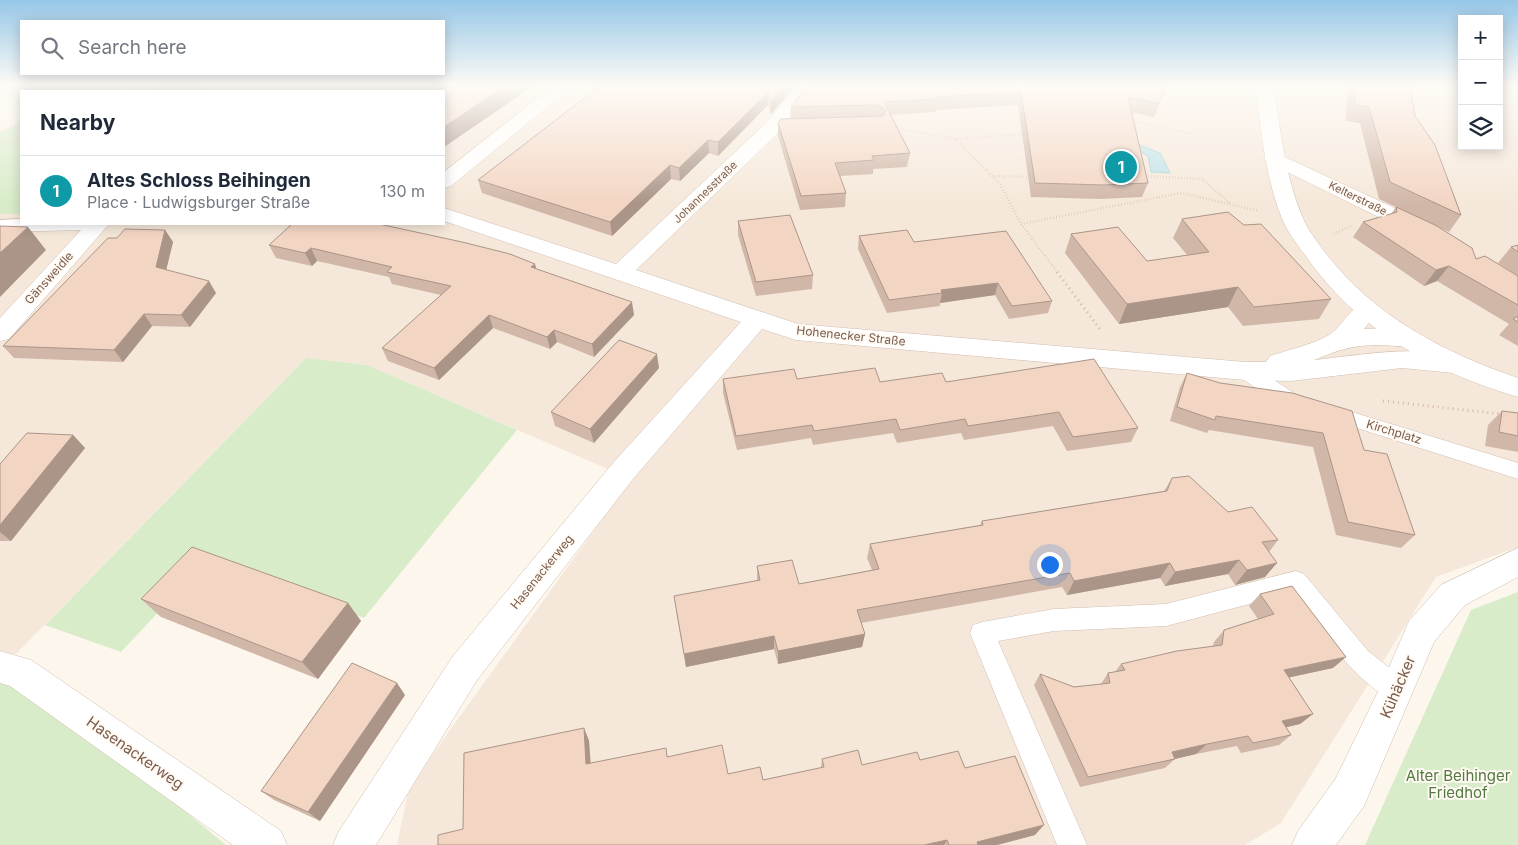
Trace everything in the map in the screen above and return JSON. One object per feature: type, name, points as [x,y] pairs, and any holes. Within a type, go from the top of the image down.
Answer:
[{"type":"street","points":[[445,181],[515,125]]},
{"type":"street","name":"Johannesstraße","points":[[621,272],[782,125]]},
{"type":"street","points":[[1270,125],[1274,158],[1292,218],[1324,266],[1366,311],[1400,335],[1454,364],[1518,388]]},
{"type":"street","name":"Kelterstraße","points":[[1274,158],[1440,239]]},
{"type":"street","name":"Hohenecker Straße","points":[[445,214],[796,332],[1246,371],[1291,372],[1402,359],[1454,364]]},
{"type":"street","points":[[0,226],[40,225]]},
{"type":"street","name":"Gänsweidle","points":[[0,333],[97,225]]},
{"type":"street","name":"Hohenecker Straße","points":[[1338,340],[1366,311]]},
{"type":"street","name":"Hasenackerweg","points":[[353,845],[465,668],[623,471],[757,319]]},
{"type":"street","points":[[1382,362],[1395,348],[1400,335]]},
{"type":"street","name":"Hohenecker Straße","points":[[1246,371],[1298,357],[1338,340],[1400,335]]},
{"type":"street","name":"Kühäcker","points":[[1312,845],[1350,792],[1397,690],[1421,632],[1453,595],[1518,562]]},
{"type":"street","name":"Hasenackerweg","points":[[0,667],[19,672],[267,845]]},
{"type":"lane","name":"Kirchplatz","points":[[1246,371],[1290,400],[1518,471]]},
{"type":"lane","points":[[1072,845],[982,633],[1054,620],[1166,615],[1296,581],[1359,659],[1397,690]]},
{"type":"path","points":[[1149,125],[1192,134]]},
{"type":"path","points":[[893,128],[955,139],[1028,133]]},
{"type":"path","points":[[955,139],[1000,184],[1022,224],[1122,359]]},
{"type":"path","points":[[992,176],[1034,177]]},
{"type":"path","points":[[1137,176],[1202,179],[1231,205]]},
{"type":"path","points":[[1022,224],[1181,193],[1292,218]]},
{"type":"path","points":[[1306,241],[1339,233],[1363,220],[1377,208]]},
{"type":"path","points":[[1378,400],[1509,415]]},
{"type":"shaded area","points":[[11,125],[20,125],[20,225],[445,225],[445,125],[1458,125],[1458,150],[1503,150],[1503,125],[1518,125],[1518,547],[1436,577],[1281,823],[1245,845],[397,845],[409,787],[631,479],[367,365],[306,358],[16,654],[0,653],[0,131]]},
{"type":"green space","points":[[14,125],[20,125],[20,214],[0,214],[0,133]]},
{"type":"green space","points":[[306,358],[367,365],[517,430],[364,618],[209,558],[121,652],[45,625]]},
{"type":"green space","name":"Alter Beihinger Friedhof","points":[[1518,592],[1518,845],[1365,845],[1471,610]]},
{"type":"green space","points":[[0,675],[85,729],[226,845],[0,845]]},
{"type":"water","points":[[1135,143],[1160,153],[1170,173],[1151,172],[1148,156],[1127,145]]},
{"type":"building","points":[[549,125],[735,125],[718,142],[708,140],[679,168],[670,165],[610,222],[478,180]]},
{"type":"building","points":[[779,125],[896,125],[910,153],[872,156],[874,160],[835,163],[846,193],[801,196]]},
{"type":"building","points":[[1026,125],[1135,125],[1148,183],[1104,185],[1035,183]]},
{"type":"building","points":[[1374,125],[1422,125],[1435,145],[1461,215],[1390,182]]},
{"type":"building","points":[[1396,207],[1435,225],[1472,248],[1476,259],[1485,256],[1518,276],[1518,305],[1449,266],[1436,270],[1363,222],[1397,212]]},
{"type":"building","points":[[1228,212],[1244,225],[1261,224],[1331,299],[1254,307],[1238,287],[1127,304],[1071,234],[1118,227],[1147,261],[1209,252],[1182,219]]},
{"type":"building","points":[[790,215],[813,275],[756,282],[738,221]]},
{"type":"building","points":[[291,225],[384,225],[510,254],[535,264],[531,267],[632,302],[592,344],[554,330],[547,337],[489,315],[434,368],[382,348],[451,286],[387,272],[392,267],[311,248],[305,253],[269,245]]},
{"type":"building","points":[[0,226],[28,227],[0,253]]},
{"type":"building","points":[[125,229],[165,230],[156,267],[209,281],[181,315],[144,314],[114,350],[3,346],[108,238],[117,238]]},
{"type":"building","points":[[907,230],[914,242],[1006,231],[1052,301],[1012,306],[998,283],[941,290],[942,293],[889,300],[859,236]]},
{"type":"building","points":[[1518,245],[1518,252],[1511,247]]},
{"type":"building","points":[[619,340],[657,354],[590,429],[551,412]]},
{"type":"building","points":[[1094,359],[1138,428],[1073,437],[1059,412],[968,426],[965,419],[900,430],[896,419],[814,431],[812,425],[736,436],[723,379],[794,369],[797,379],[875,368],[880,382],[942,373],[946,382]]},
{"type":"building","points":[[1187,373],[1220,383],[1292,393],[1352,411],[1364,450],[1387,454],[1415,535],[1348,522],[1323,433],[1216,416],[1215,420],[1177,407]]},
{"type":"building","points":[[1502,411],[1518,413],[1518,436],[1499,432]]},
{"type":"building","points":[[27,433],[73,435],[0,525],[0,464]]},
{"type":"building","points":[[1189,476],[1228,512],[1252,507],[1278,540],[1262,542],[1277,563],[1247,570],[1239,560],[1175,572],[1170,563],[1074,581],[1070,573],[857,610],[865,634],[778,651],[774,636],[684,654],[674,596],[760,580],[757,566],[792,560],[799,584],[879,569],[870,544],[983,525],[982,521],[1167,491],[1172,478]]},
{"type":"building","points":[[192,547],[348,603],[302,662],[141,599]]},
{"type":"building","points":[[1292,586],[1346,657],[1284,670],[1313,714],[1282,721],[1291,735],[1253,743],[1248,736],[1207,744],[1172,752],[1175,759],[1088,777],[1040,674],[1074,687],[1110,683],[1108,673],[1125,670],[1121,664],[1177,651],[1222,645],[1224,630],[1274,614],[1260,594]]},
{"type":"building","points":[[352,663],[397,683],[308,812],[261,791]]},
{"type":"building","points":[[584,728],[586,764],[666,748],[667,757],[722,745],[728,774],[760,767],[763,780],[824,767],[822,759],[858,750],[862,765],[917,752],[920,760],[958,751],[965,768],[1015,756],[1044,825],[977,842],[978,845],[949,845],[947,840],[924,845],[438,845],[438,835],[463,829],[464,753]]},
{"type":"place","name":"Altes Schloss Beihingen","points":[[1121,167]]}]
